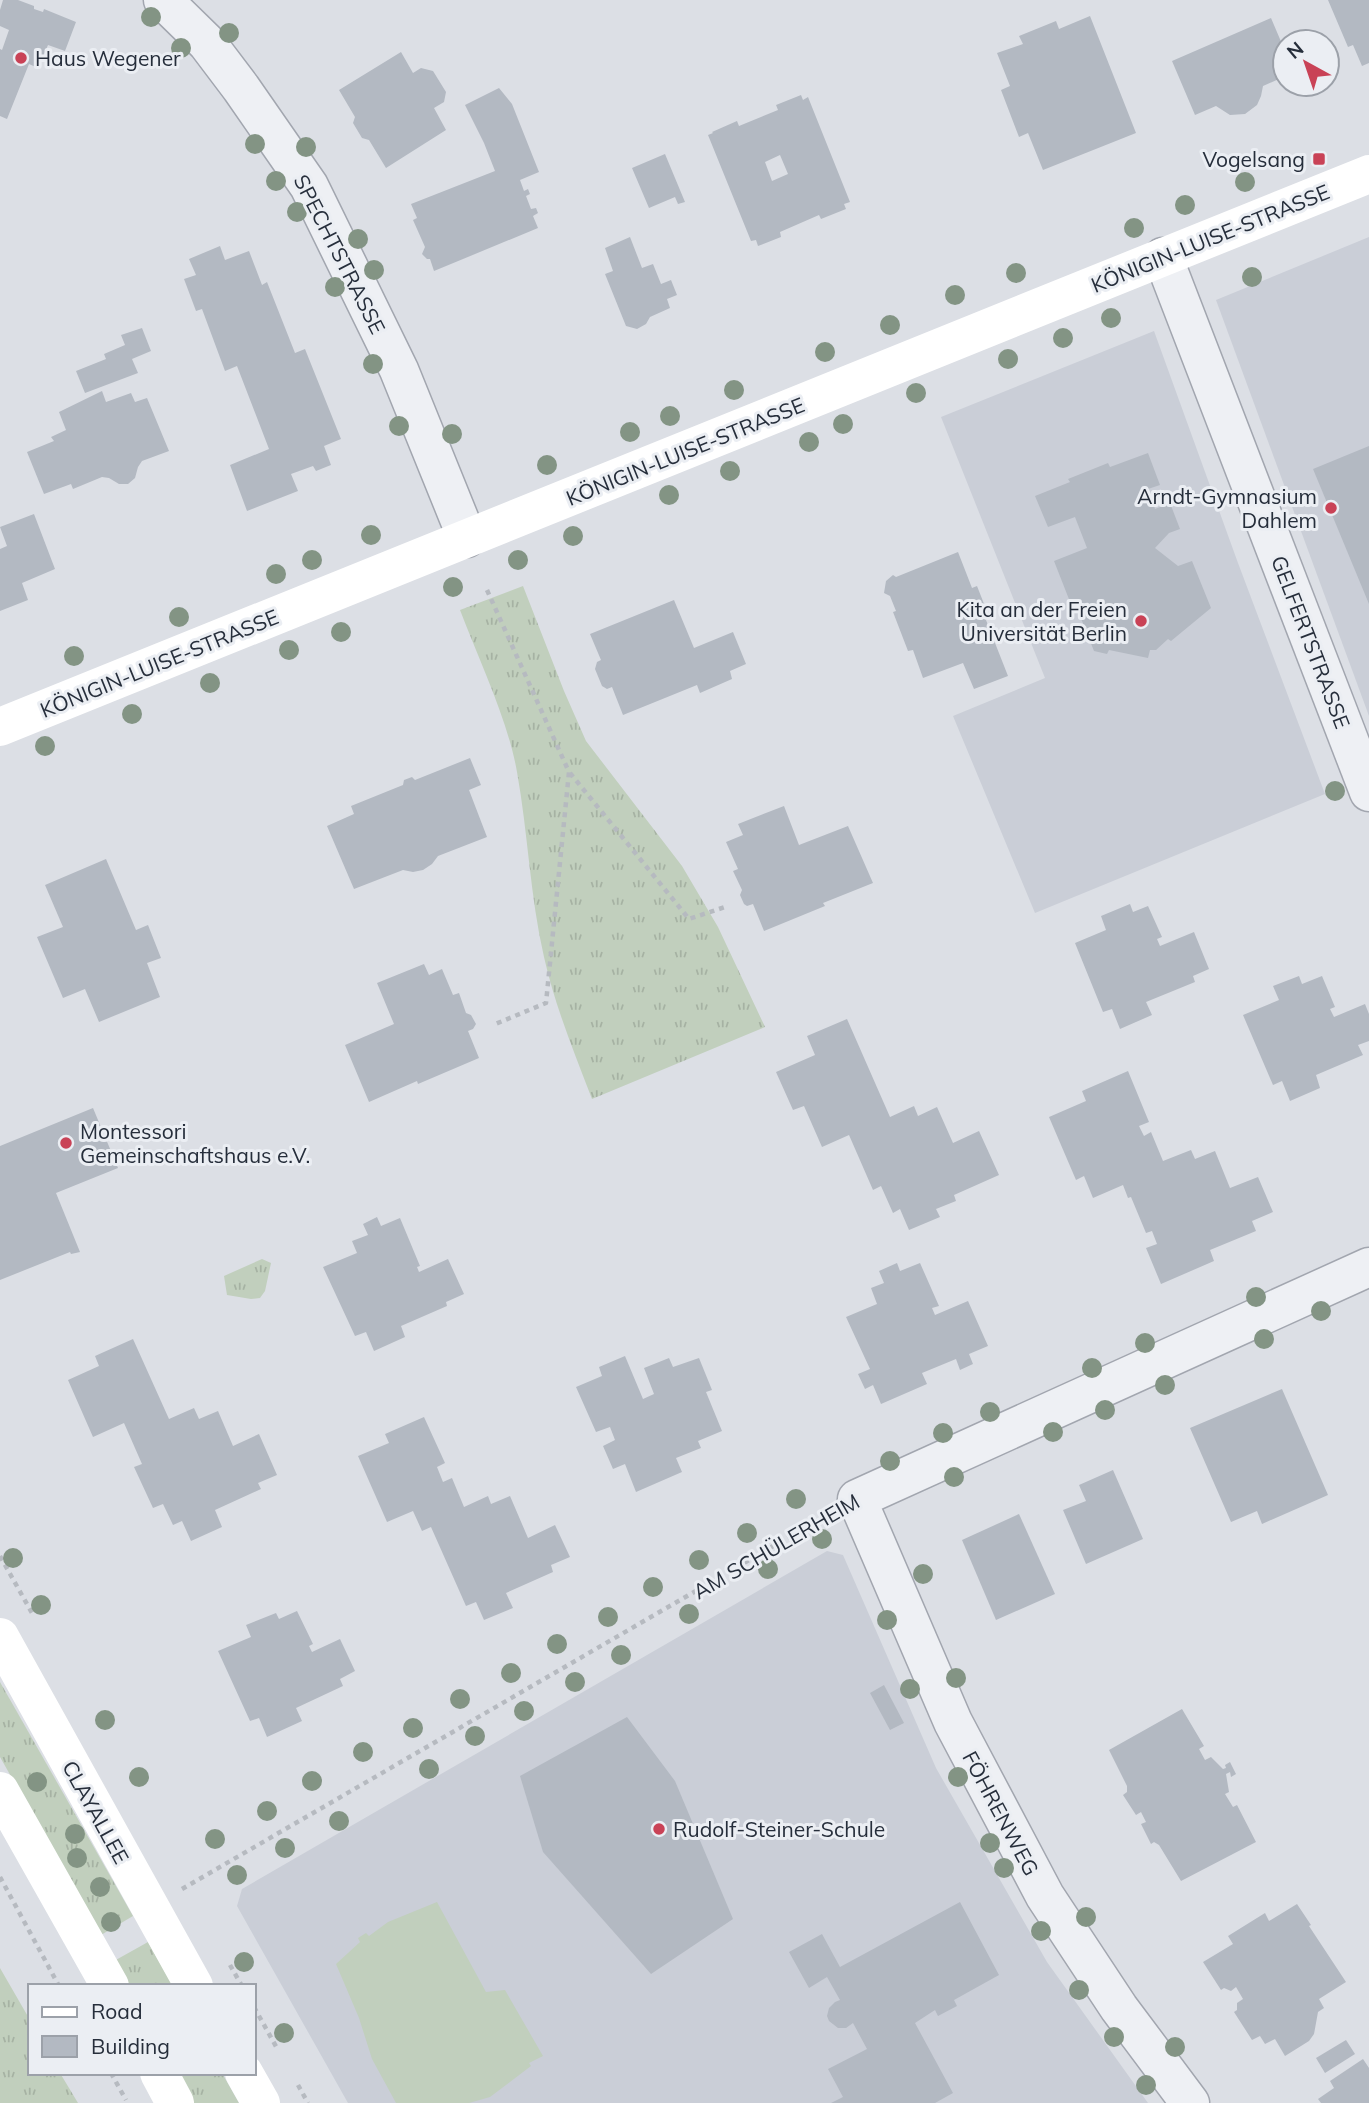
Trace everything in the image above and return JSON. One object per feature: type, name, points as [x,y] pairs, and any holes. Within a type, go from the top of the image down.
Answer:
[{"type":"main road","name":"KÖNIGIN-LUISE-STRASSE","points":[[0,727],[1369,174]]},
{"type":"main road","name":"CLAYALLEE","points":[[0,1637],[193,1984]]},
{"type":"main road","points":[[0,1791],[109,1984]]},
{"type":"main road","points":[[160,2075],[175,2103]]},
{"type":"main road","points":[[245,2075],[261,2103]]},
{"type":"street","name":"SPECHTSTRASSE","points":[[163,0],[207,43],[309,186],[399,370],[467,538]]},
{"type":"street","name":"GELFERTSTRASSE","points":[[1163,257],[1369,792]]},
{"type":"street","name":"AM SCHÜLERHEIM","points":[[857,1499],[1369,1267]]},
{"type":"street","name":"FÖHRENWEG","points":[[857,1499],[953,1722],[1045,1896],[1119,2008],[1190,2103]]},
{"type":"path","points":[[487,590],[569,772],[690,919],[728,906]]},
{"type":"path","points":[[493,1025],[546,1003],[569,772]]},
{"type":"path","name":"AM SCHÜLERHEIM","points":[[209,1874],[857,1499]]},
{"type":"path","points":[[0,1877],[58,1984]]},
{"type":"path","points":[[112,2075],[128,2103]]},
{"type":"shaded area","name":"Arndt-Gymnasium Dahlem","points":[[1369,237],[1369,716],[1216,300]]},
{"type":"shaded area","name":"Kita an der Freien Universität Berlin","points":[[1154,331],[1325,794],[1035,913],[953,716],[1045,678],[941,417]]},
{"type":"shaded area","name":"Rudolf-Steiner-Schule","points":[[827,1551],[843,1555],[936,1768],[1047,1962],[1148,2103],[348,2103],[237,1906],[242,1889]]},
{"type":"green space","points":[[523,586],[586,741],[682,866],[718,927],[765,1027],[592,1099],[548,975],[535,911],[513,752],[500,711],[460,610]]},
{"type":"green space","points":[[262,1259],[271,1263],[265,1291],[260,1298],[227,1295],[224,1276]]},
{"type":"green space","points":[[0,1682],[133,1916],[101,1935],[0,1757]]},
{"type":"green space","points":[[437,1902],[486,1992],[505,1990],[543,2056],[529,2063],[531,2066],[490,2097],[469,2103],[396,2103],[372,2059],[359,2018],[336,1964],[360,1942],[358,1938],[366,1933],[369,1936],[388,1922]]},
{"type":"green space","points":[[148,1942],[172,1984],[127,1984],[114,1961]]},
{"type":"green space","points":[[0,1968],[28,2017],[28,2075],[61,2075],[78,2103],[0,2103]]},
{"type":"green space","points":[[179,2075],[223,2075],[239,2103],[194,2103]]},
{"type":"building","name":"Haus Wegener","points":[[3,0],[18,0],[34,6],[34,9],[43,12],[44,9],[76,22],[65,51],[48,45],[38,68],[29,64],[7,119],[0,116],[0,49],[2,50],[9,30],[0,26]]},
{"type":"building","points":[[1328,0],[1369,0],[1369,63],[1362,66],[1353,45],[1348,47]]},
{"type":"building","points":[[1090,16],[1136,133],[1043,170],[1028,133],[1019,137],[1001,90],[1010,86],[997,53],[1023,44],[1019,36],[1056,21],[1059,29]]},
{"type":"building","points":[[1271,18],[1275,28],[1271,28],[1271,82],[1263,86],[1257,105],[1245,114],[1230,115],[1216,106],[1195,115],[1172,61]]},
{"type":"building","points":[[401,52],[413,73],[421,68],[433,71],[446,92],[444,102],[434,108],[446,130],[386,168],[369,140],[362,138],[353,123],[355,117],[339,90]]},
{"type":"building","points":[[499,88],[512,104],[539,172],[520,180],[524,191],[528,189],[530,194],[526,196],[531,209],[536,208],[538,213],[533,216],[538,228],[434,271],[430,259],[422,254],[425,247],[413,220],[417,218],[411,204],[495,171],[465,105]]},
{"type":"building","points":[[801,95],[803,100],[808,97],[850,202],[844,204],[846,209],[821,219],[819,215],[780,232],[781,237],[758,246],[756,240],[751,241],[708,135],[737,121],[739,126],[778,110],[776,105]],"holes":[[[780,155],[788,174],[772,181],[765,162]]]},
{"type":"building","points":[[665,154],[685,202],[678,204],[675,197],[649,208],[632,168]]},
{"type":"building","points":[[630,237],[642,268],[653,264],[661,284],[671,280],[677,295],[667,299],[670,308],[650,317],[646,324],[637,329],[626,326],[605,274],[613,271],[605,248]]},
{"type":"building","points":[[220,246],[225,260],[249,251],[262,285],[267,282],[295,353],[305,349],[341,439],[324,446],[331,465],[316,471],[313,466],[291,474],[298,491],[247,511],[230,465],[269,449],[237,366],[225,371],[202,309],[196,311],[184,279],[196,275],[189,259]]},
{"type":"building","points":[[142,328],[151,351],[132,359],[138,373],[85,393],[76,371],[106,359],[104,354],[125,345],[121,335]]},
{"type":"building","points":[[102,391],[106,402],[131,393],[135,402],[147,398],[169,451],[142,461],[135,478],[128,484],[119,484],[102,477],[73,489],[71,484],[44,494],[27,452],[54,441],[51,437],[66,430],[59,412]]},
{"type":"building","points":[[1369,446],[1369,604],[1313,469]]},
{"type":"building","points":[[1148,453],[1160,485],[1148,489],[1155,509],[1170,503],[1180,529],[1169,533],[1155,548],[1178,566],[1192,561],[1211,608],[1171,641],[1168,639],[1156,650],[1150,650],[1148,658],[1109,650],[1107,654],[1094,651],[1078,611],[1074,612],[1054,561],[1087,548],[1075,517],[1048,527],[1035,496],[1108,463],[1110,467]]},
{"type":"building","points":[[34,514],[55,569],[22,583],[28,600],[0,611],[0,549],[7,546],[0,527]]},
{"type":"building","points":[[958,552],[972,588],[977,586],[990,619],[986,620],[1008,676],[974,689],[963,663],[923,678],[913,650],[908,651],[893,612],[896,611],[890,596],[884,593],[886,581],[893,575],[896,577]]},
{"type":"building","points":[[674,600],[694,648],[733,632],[746,664],[730,671],[732,679],[700,693],[697,685],[623,715],[612,687],[607,689],[602,686],[595,669],[597,662],[601,660],[590,634]]},
{"type":"building","points":[[470,758],[481,785],[469,790],[487,837],[438,856],[423,870],[403,870],[354,889],[327,826],[354,814],[351,806],[403,785],[404,780],[412,777],[415,780]]},
{"type":"building","points":[[784,806],[799,845],[848,826],[873,883],[764,931],[753,904],[744,904],[740,895],[742,890],[733,871],[738,869],[726,842],[743,835],[738,824]]},
{"type":"building","points":[[106,859],[136,930],[148,925],[161,958],[147,963],[160,997],[99,1022],[85,989],[63,998],[37,937],[63,927],[45,885]]},
{"type":"building","points":[[1130,904],[1133,912],[1148,906],[1162,937],[1157,939],[1160,946],[1194,932],[1209,969],[1193,976],[1195,982],[1146,1002],[1152,1015],[1120,1029],[1112,1009],[1103,1012],[1075,943],[1106,930],[1101,916]]},
{"type":"building","points":[[424,964],[429,975],[442,969],[453,995],[459,993],[466,1013],[471,1015],[476,1024],[468,1031],[479,1058],[369,1102],[345,1045],[394,1024],[377,983]]},
{"type":"building","points":[[1299,976],[1302,984],[1322,976],[1335,1007],[1330,1009],[1334,1017],[1365,1004],[1369,1014],[1369,1041],[1358,1045],[1363,1055],[1316,1075],[1320,1088],[1290,1101],[1282,1081],[1273,1085],[1243,1015],[1279,1000],[1273,986]]},
{"type":"building","points":[[847,1019],[890,1117],[914,1106],[918,1116],[937,1107],[953,1143],[979,1131],[999,1175],[954,1195],[956,1201],[936,1209],[940,1217],[909,1230],[900,1209],[893,1213],[881,1186],[873,1190],[849,1135],[822,1147],[804,1106],[793,1110],[776,1072],[815,1055],[807,1036]]},
{"type":"building","points":[[1128,1071],[1149,1122],[1139,1126],[1144,1136],[1151,1132],[1163,1161],[1191,1150],[1195,1159],[1215,1151],[1230,1188],[1258,1177],[1273,1212],[1252,1221],[1256,1231],[1210,1250],[1214,1261],[1161,1284],[1146,1248],[1157,1244],[1152,1231],[1146,1233],[1123,1185],[1093,1198],[1084,1176],[1076,1180],[1049,1117],[1086,1101],[1082,1091]]},
{"type":"building","points":[[93,1108],[118,1168],[56,1193],[80,1252],[70,1252],[0,1280],[0,1146]]},
{"type":"building","points":[[377,1217],[381,1226],[400,1218],[420,1266],[417,1267],[419,1272],[448,1259],[464,1294],[446,1302],[447,1306],[401,1326],[405,1337],[374,1351],[366,1332],[355,1336],[323,1267],[357,1253],[352,1241],[368,1235],[363,1224]]},
{"type":"building","points":[[897,1263],[900,1271],[920,1263],[939,1306],[932,1308],[935,1315],[968,1301],[988,1346],[969,1354],[973,1364],[960,1370],[956,1359],[922,1373],[927,1384],[881,1404],[873,1385],[865,1389],[858,1374],[870,1369],[846,1317],[877,1304],[871,1288],[884,1283],[879,1271]]},
{"type":"building","points":[[133,1339],[169,1419],[194,1408],[199,1419],[218,1411],[233,1446],[259,1434],[277,1475],[258,1483],[261,1489],[215,1510],[222,1527],[191,1541],[182,1521],[173,1525],[163,1504],[153,1508],[134,1467],[142,1464],[124,1423],[93,1437],[68,1380],[99,1366],[95,1356]]},
{"type":"building","points":[[625,1356],[643,1399],[654,1394],[644,1368],[669,1358],[673,1367],[699,1358],[712,1390],[706,1392],[722,1431],[698,1441],[701,1448],[676,1458],[682,1472],[636,1492],[625,1464],[613,1469],[603,1446],[615,1440],[610,1427],[596,1432],[576,1387],[602,1376],[599,1367]]},
{"type":"building","points":[[1282,1389],[1328,1495],[1262,1524],[1257,1511],[1231,1522],[1190,1428]]},
{"type":"building","points":[[424,1417],[445,1463],[437,1467],[443,1482],[452,1478],[464,1507],[488,1496],[491,1504],[510,1496],[528,1538],[555,1525],[570,1557],[551,1565],[553,1572],[506,1593],[513,1608],[484,1620],[476,1602],[466,1606],[431,1527],[422,1531],[413,1511],[387,1522],[358,1456],[389,1443],[385,1434]]},
{"type":"building","points":[[1113,1470],[1143,1539],[1086,1564],[1063,1510],[1086,1501],[1079,1485]]},
{"type":"building","points":[[1019,1514],[1055,1594],[996,1620],[962,1540]]},
{"type":"building","points":[[297,1611],[313,1644],[309,1646],[312,1652],[340,1639],[355,1671],[340,1679],[343,1686],[296,1708],[302,1721],[267,1737],[259,1718],[250,1721],[218,1651],[251,1637],[246,1625],[276,1613],[279,1619]]},
{"type":"building","points":[[884,1685],[904,1723],[890,1730],[870,1693]]},
{"type":"building","points":[[1182,1709],[1204,1746],[1199,1749],[1205,1760],[1211,1757],[1223,1769],[1230,1762],[1236,1774],[1231,1777],[1230,1772],[1226,1774],[1229,1792],[1225,1794],[1233,1807],[1237,1805],[1256,1842],[1181,1881],[1159,1845],[1154,1842],[1151,1844],[1141,1824],[1146,1822],[1141,1812],[1136,1815],[1123,1795],[1127,1792],[1127,1786],[1109,1750]]},
{"type":"building","points":[[627,1717],[675,1781],[733,1919],[651,1974],[543,1852],[520,1776]]},
{"type":"building","points":[[960,1902],[999,1975],[954,2000],[957,2006],[938,2016],[935,2010],[915,2023],[953,2093],[935,2103],[831,2103],[843,2097],[828,2069],[867,2049],[853,2023],[846,2028],[838,2028],[829,2021],[829,2008],[840,2000],[827,1977],[809,1988],[789,1952],[822,1934],[840,1967]]},
{"type":"building","points":[[1297,1904],[1346,1982],[1319,1999],[1324,2008],[1318,2012],[1314,2034],[1309,2041],[1285,2056],[1275,2039],[1265,2044],[1260,2036],[1252,2040],[1234,2012],[1237,2010],[1237,2003],[1243,1999],[1236,1987],[1231,1991],[1224,1988],[1221,1990],[1203,1962],[1233,1944],[1228,1936],[1265,1913],[1269,1921]]},
{"type":"building","points":[[1346,2040],[1355,2054],[1325,2073],[1316,2058]]},
{"type":"building","points":[[1363,2059],[1369,2068],[1369,2103],[1321,2103],[1318,2099],[1334,2088],[1330,2081]]},
{"type":"place","name":"Haus Wegener","points":[[21,58]]},
{"type":"place","name":"Vogelsang","points":[[1319,159]]},
{"type":"place","name":"Arndt-Gymnasium Dahlem","points":[[1331,508]]},
{"type":"place","name":"Kita an der Freien Universität Berlin","points":[[1141,621]]},
{"type":"place","name":"Montessori Gemeinschaftshaus e.V.","points":[[66,1143]]},
{"type":"place","name":"Rudolf-Steiner-Schule","points":[[659,1829]]}]
